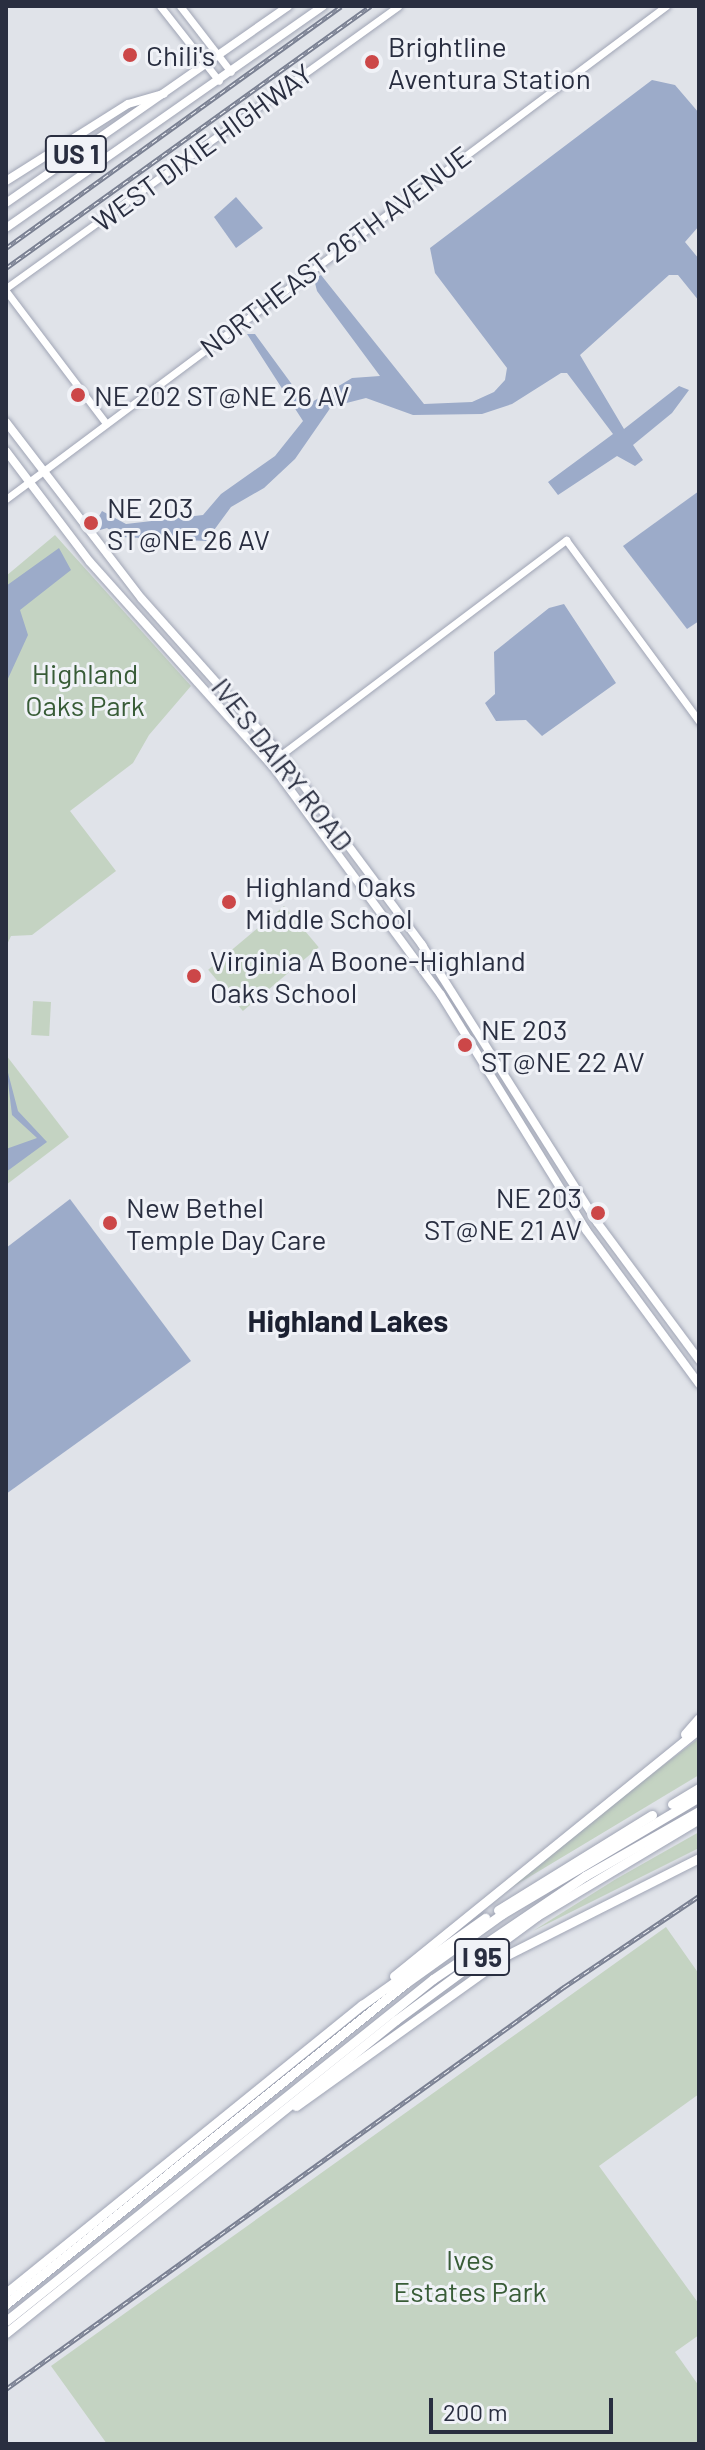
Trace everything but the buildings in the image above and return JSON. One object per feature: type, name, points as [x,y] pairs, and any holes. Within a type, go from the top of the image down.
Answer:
[{"type":"highway","points":[[675,1746],[699,1718]]},
{"type":"highway","points":[[362,2005],[459,1919],[699,1729]]},
{"type":"highway","name":"I 95","points":[[6,2293],[362,2005],[544,1878],[699,1788]]},
{"type":"highway","points":[[6,2304],[406,1983],[515,1906],[699,1797]]},
{"type":"highway","points":[[6,2321],[433,1979],[585,1876],[699,1811]]},
{"type":"highway","name":"I 95","points":[[6,2333],[279,2115],[537,1916],[699,1819]]},
{"type":"highway","points":[[279,2115],[310,2099],[420,2013],[507,1955],[699,1858]]},
{"type":"main road","name":"US 1","points":[[6,203],[288,6]]},
{"type":"main road","name":"US 1","points":[[6,228],[323,6]]},
{"type":"main road","points":[[6,181],[128,104],[165,94]]},
{"type":"main road","name":"IVES DAIRY ROAD","points":[[6,422],[142,599],[281,755],[452,988],[597,1222],[699,1360]]},
{"type":"main road","name":"IVES DAIRY ROAD","points":[[6,451],[90,562],[270,763],[441,995],[586,1230],[699,1384]]},
{"type":"street","points":[[160,6],[219,81]]},
{"type":"street","points":[[180,6],[231,72]]},
{"type":"street","name":"WEST DIXIE HIGHWAY","points":[[6,289],[398,6]]},
{"type":"street","name":"NORTHEAST 26TH AVENUE","points":[[6,499],[105,422],[666,6]]},
{"type":"street","points":[[6,289],[105,422]]},
{"type":"street","points":[[270,763],[566,540],[699,721]]},
{"type":"green space","name":"Highland Oaks Park","points":[[55,535],[191,686],[149,735],[133,763],[70,811],[116,871],[32,935],[11,936],[6,947],[6,576]]},
{"type":"green space","points":[[284,906],[319,947],[243,1011],[208,970]]},
{"type":"green space","points":[[33,1001],[51,1002],[49,1036],[31,1035]]},
{"type":"green space","points":[[6,1055],[69,1137],[6,1185]]},
{"type":"green space","points":[[699,1738],[699,1775],[501,1894],[580,1829]]},
{"type":"green space","points":[[699,1832],[699,1848],[533,1931],[616,1879]]},
{"type":"green space","name":"Ives Estates Park","points":[[666,1927],[699,1974],[699,2094],[599,2166],[699,2304],[699,2335],[675,2352],[699,2386],[699,2444],[107,2444],[51,2366]]},
{"type":"water","points":[[652,80],[675,85],[699,113],[699,226],[685,242],[699,259],[699,301],[678,275],[669,275],[580,355],[624,429],[679,386],[689,390],[672,413],[633,445],[643,460],[635,466],[617,456],[558,495],[548,482],[613,434],[567,373],[561,373],[512,404],[482,414],[413,415],[366,398],[331,407],[295,459],[264,488],[231,507],[206,541],[120,537],[107,528],[100,530],[95,523],[102,511],[126,524],[203,515],[221,494],[275,456],[303,421],[247,334],[255,334],[307,405],[352,378],[380,376],[317,291],[314,279],[321,275],[424,404],[472,402],[494,392],[505,380],[507,368],[435,273],[430,248]]},
{"type":"water","points":[[236,197],[263,228],[236,248],[214,217]]},
{"type":"water","points":[[699,491],[699,621],[687,629],[623,546]]},
{"type":"water","points":[[59,548],[71,570],[20,610],[28,635],[6,683],[6,586]]},
{"type":"water","points":[[564,604],[616,683],[542,736],[526,720],[496,721],[485,703],[495,694],[494,652],[549,608]]},
{"type":"water","points":[[6,1065],[18,1111],[47,1142],[6,1172],[6,1149],[37,1138],[12,1115]]},
{"type":"water","points":[[70,1199],[191,1361],[6,1494],[6,1248]]},
{"type":"railway","points":[[6,248],[341,6]]},
{"type":"railway","points":[[6,268],[371,6]]},
{"type":"railway","points":[[6,2389],[564,1987],[699,1896]]},
{"type":"place","name":"Chili's","points":[[130,55]]},
{"type":"place","name":"Brightline Aventura Station","points":[[372,62]]},
{"type":"place","name":"NE 202 ST@NE 26 AV","points":[[78,395]]},
{"type":"place","name":"NE 203 ST@NE 26 AV","points":[[91,523]]},
{"type":"place","name":"Highland Oaks Middle School","points":[[229,902]]},
{"type":"place","name":"Virginia A Boone-Highland Oaks School","points":[[194,976]]},
{"type":"place","name":"NE 203 ST@NE 22 AV","points":[[465,1045]]},
{"type":"place","name":"NE 203 ST@NE 21 AV","points":[[598,1213]]},
{"type":"place","name":"New Bethel Temple Day Care","points":[[110,1223]]},
{"type":"district","name":"Highland Lakes","points":[[348,1320]]}]
